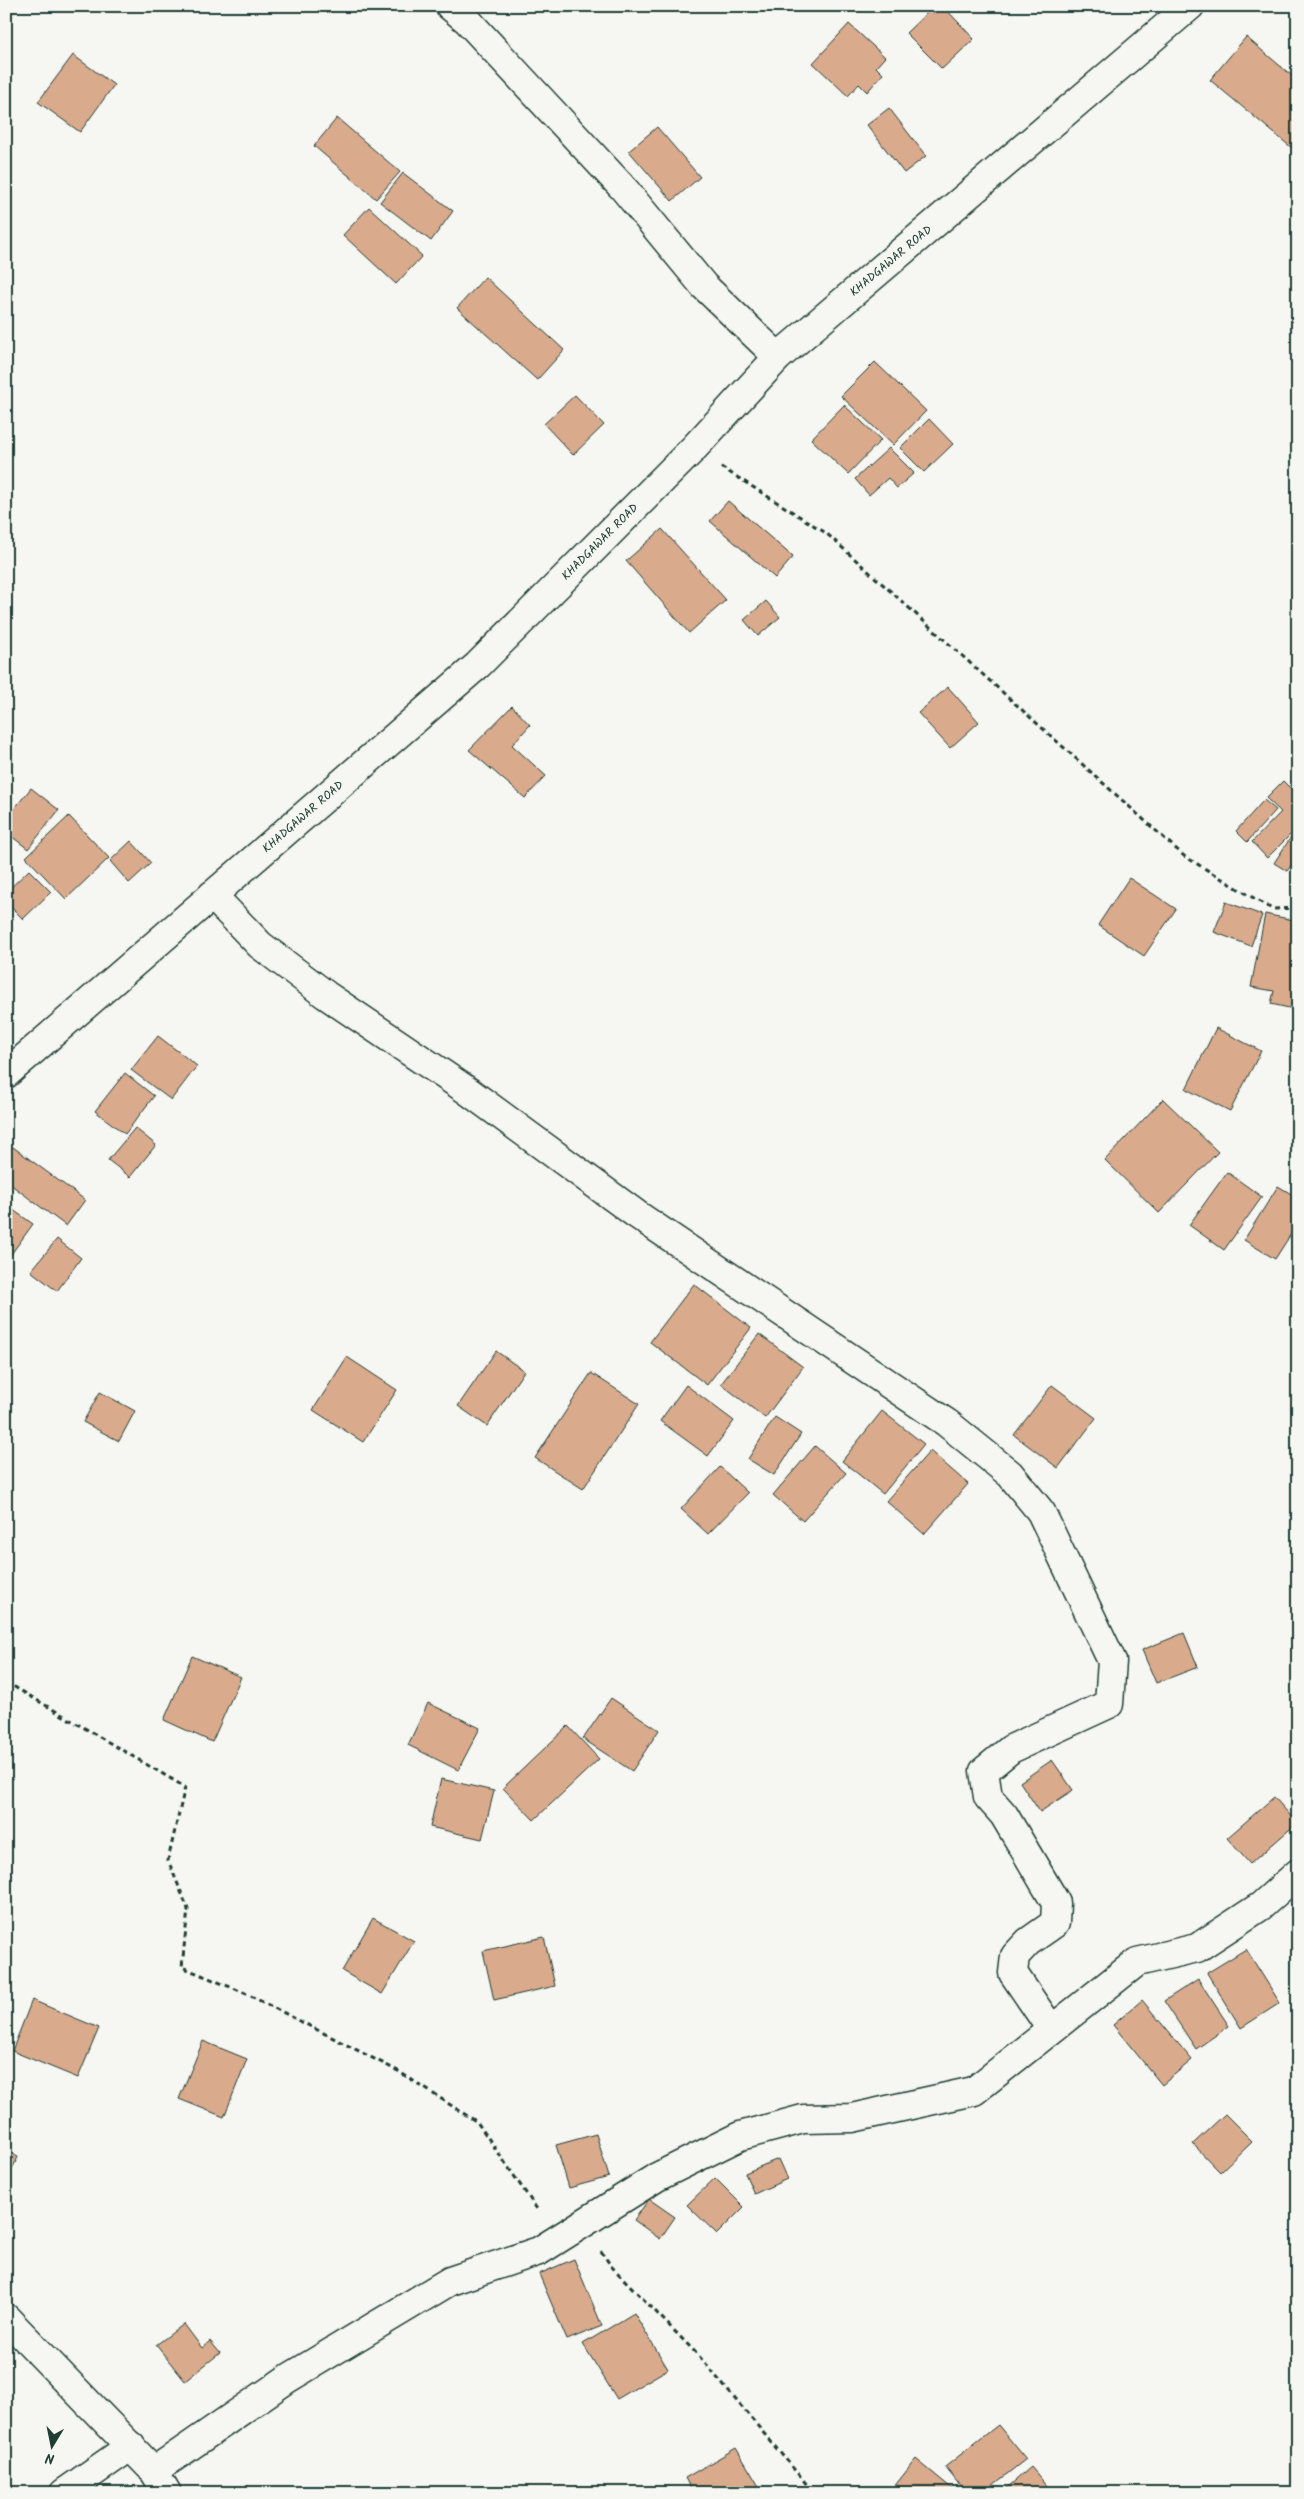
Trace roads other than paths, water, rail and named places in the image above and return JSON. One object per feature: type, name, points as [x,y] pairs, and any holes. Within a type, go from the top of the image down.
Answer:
[{"type":"street","points":[[450,6],[467,20],[624,189],[704,286],[778,357]]},
{"type":"street","name":"KHADGAWAR ROAD","points":[[6,1074],[478,665],[693,449],[778,357],[1190,6]]},
{"type":"street","points":[[212,896],[260,945],[326,995],[468,1091],[636,1214],[947,1423],[1010,1474],[1041,1512],[1112,1661],[1110,1704],[1011,1749],[984,1771],[988,1798],[1004,1815],[1056,1902],[1055,1922],[1028,1942],[1015,1956],[1013,1973],[1051,2029]]},
{"type":"street","points":[[6,2318],[131,2446],[161,2482],[288,2379],[450,2281],[539,2251],[657,2177],[740,2136],[803,2119],[852,2118],[974,2091],[1137,1962],[1197,1948],[1262,1906],[1298,1873]]},
{"type":"street","points":[[64,2493],[131,2446]]}]
